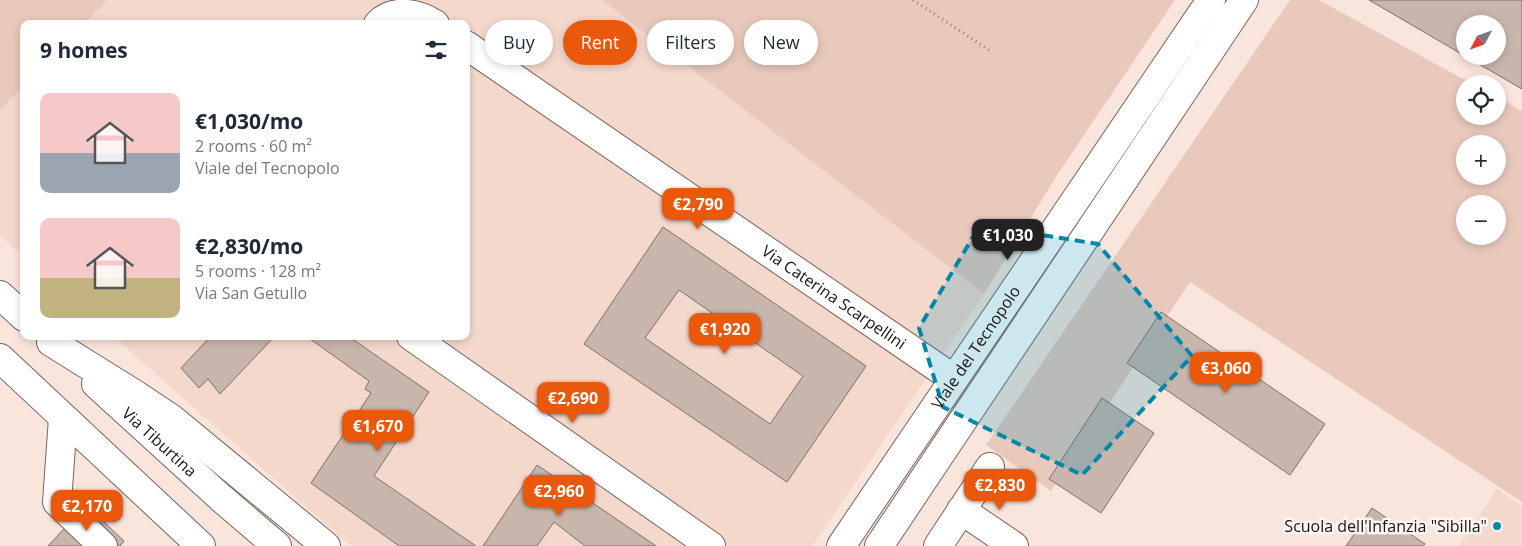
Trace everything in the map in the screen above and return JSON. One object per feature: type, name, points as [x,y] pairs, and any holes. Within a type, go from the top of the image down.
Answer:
[{"type":"main road","name":"Viale del Tecnopolo","points":[[841,546],[1210,0]]},
{"type":"main road","name":"Viale del Tecnopolo","points":[[878,546],[1244,0]]},
{"type":"main road","points":[[383,20],[386,17],[404,14],[423,17],[428,20]]},
{"type":"main road","name":"Via Caterina Scarpellini","points":[[470,49],[954,379]]},
{"type":"main road","points":[[0,295],[20,313]]},
{"type":"main road","name":"Via Tiburtina","points":[[49,340],[183,464],[277,546]]},
{"type":"main road","points":[[50,340],[172,419],[326,546]]},
{"type":"main road","points":[[417,340],[711,546]]},
{"type":"main road","points":[[0,358],[201,546]]},
{"type":"main road","points":[[63,418],[58,502],[103,546]]},
{"type":"main road","points":[[938,546],[990,467]]},
{"type":"main road","points":[[961,510],[1014,546]]},
{"type":"path","points":[[913,0],[989,50]]},
{"type":"highlighted area","points":[[980,225],[1098,244],[1192,356],[1082,475],[943,407],[919,328]]},
{"type":"shaded area","points":[[0,0],[107,0],[88,20],[20,20],[20,90],[0,110]]},
{"type":"shaded area","points":[[107,0],[602,0],[628,20],[563,20],[563,65],[637,65],[637,27],[647,35],[647,65],[686,65],[984,294],[812,546],[353,546],[341,538],[118,340],[470,340],[470,20],[88,20]]},
{"type":"shaded area","points":[[602,0],[1175,0],[1059,172],[984,294],[686,65],[734,65],[734,20],[647,20],[647,35],[637,27],[637,20],[628,20]]},
{"type":"shaded area","points":[[1290,0],[1319,0],[1456,75],[1456,125],[1506,125],[1506,102],[1522,111],[1522,502],[1190,282],[1051,491],[986,445]]},
{"type":"shaded area","points":[[20,90],[20,254],[0,236],[0,110]]},
{"type":"shaded area","name":"Scuola dell'Infanzia \"Sibilla\"","points":[[1497,489],[1522,506],[1522,546],[1459,546]]},
{"type":"building","points":[[1369,0],[1522,0],[1522,89],[1506,80],[1506,75],[1498,75],[1481,65],[1506,65],[1506,15],[1456,15],[1456,51]]},
{"type":"building","points":[[663,227],[866,366],[787,482],[584,344]],"holes":[[[679,290],[803,376],[770,424],[645,338]]]},
{"type":"building","points":[[1161,312],[1325,424],[1290,475],[1127,363]]},
{"type":"building","points":[[207,340],[271,340],[220,394],[208,379],[199,388],[181,368]]},
{"type":"building","points":[[312,340],[354,340],[429,392],[374,476],[476,546],[399,546],[311,483],[371,393],[365,389],[369,381]]},
{"type":"building","points":[[1102,398],[1154,433],[1101,513],[1049,479]]},
{"type":"building","points":[[537,465],[656,546],[585,546],[554,522],[537,546],[483,546]]},
{"type":"building","points":[[86,505],[124,541],[120,546],[48,546]]},
{"type":"building","points":[[1372,508],[1425,544],[1423,546],[1346,546]]},
{"type":"place","name":"Scuola dell'Infanzia \"Sibilla\"","points":[[1497,526]]}]
